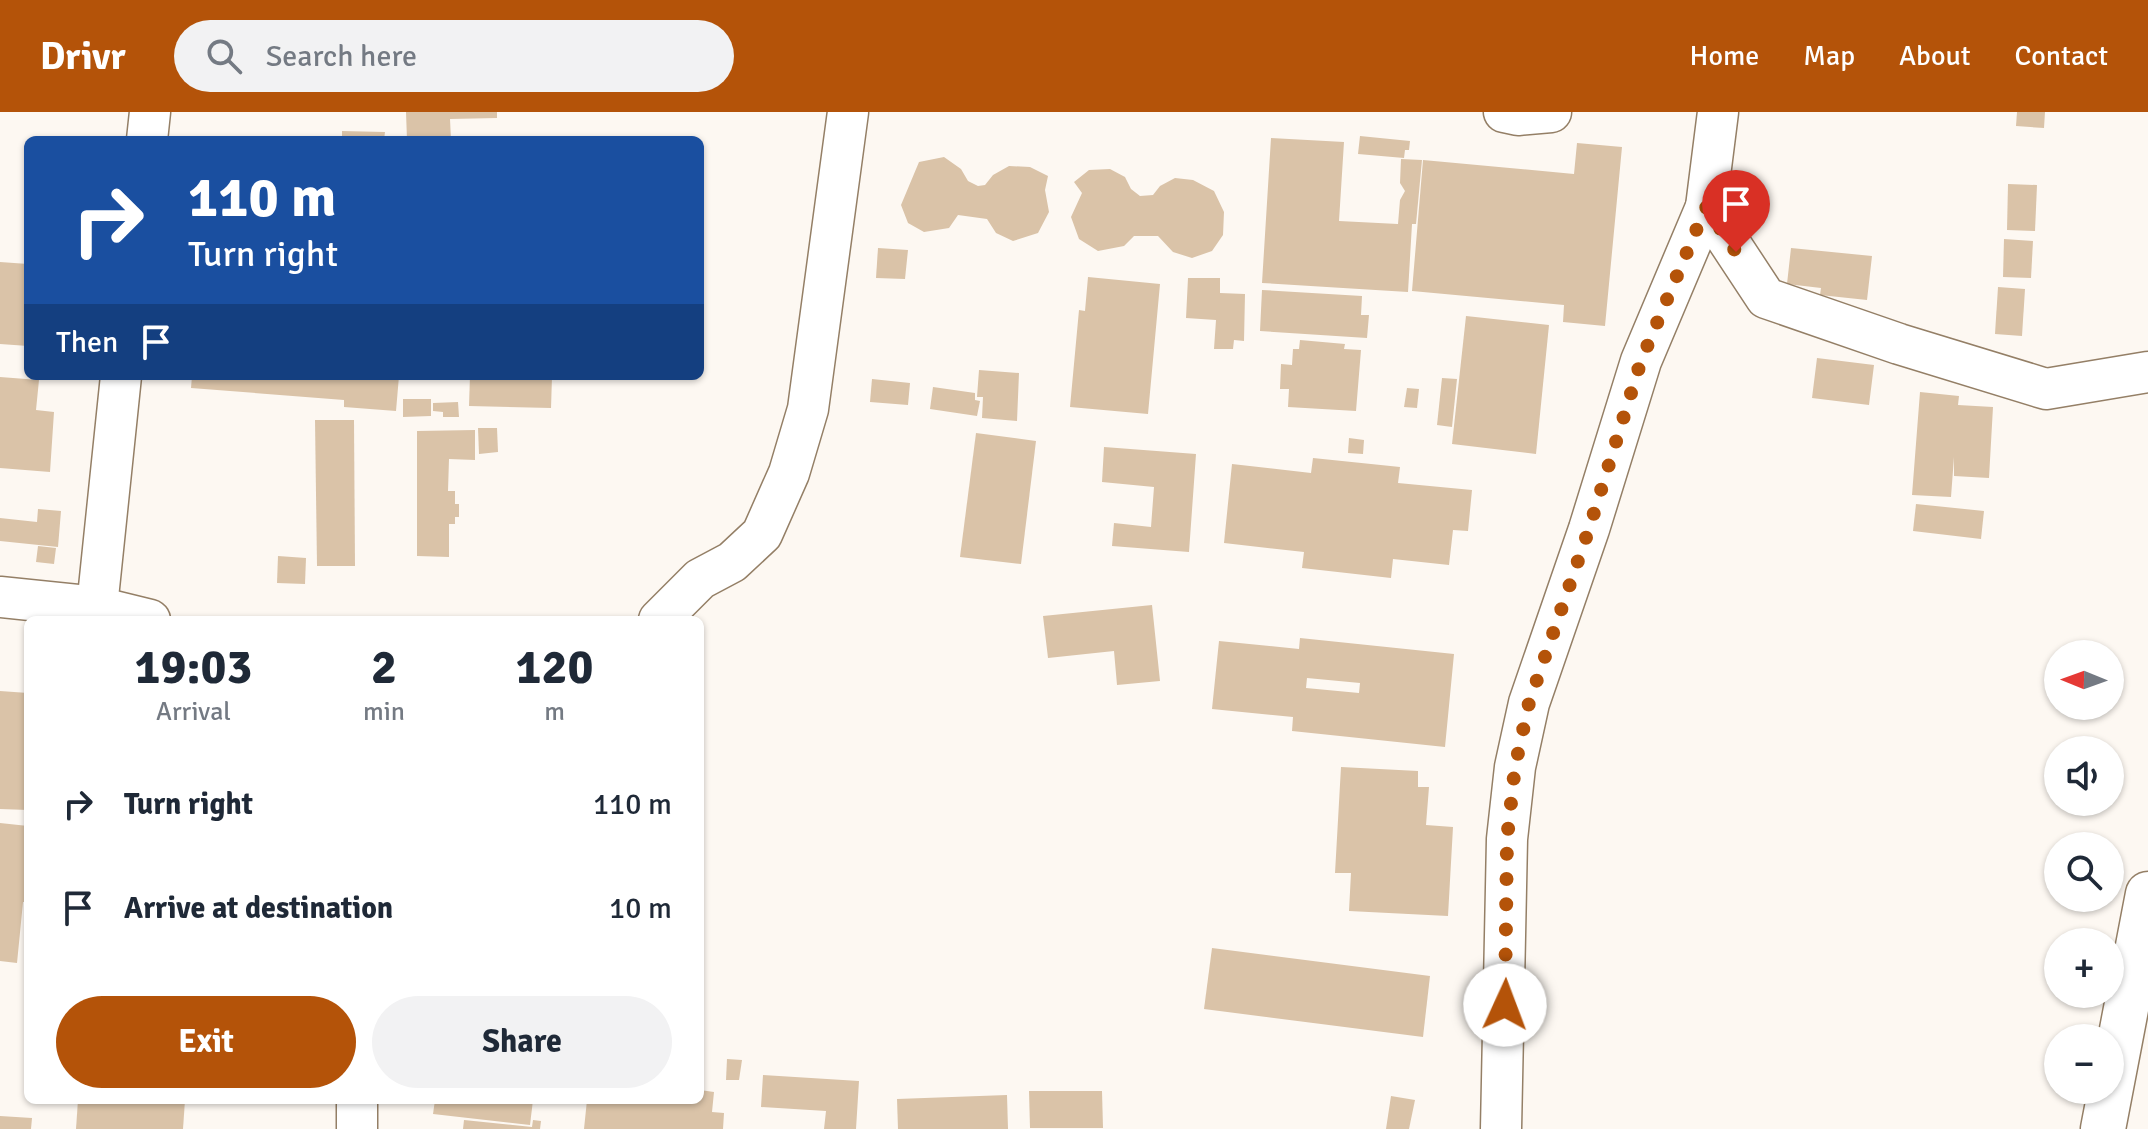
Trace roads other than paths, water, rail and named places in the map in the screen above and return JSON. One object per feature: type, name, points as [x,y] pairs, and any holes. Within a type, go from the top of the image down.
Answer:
[{"type":"highway","points":[[2103,1129],[2148,894]]},
{"type":"street","points":[[147,136],[150,112]]},
{"type":"street","points":[[663,616],[700,579],[732,562],[762,534],[789,473],[808,409],[848,112]]},
{"type":"street","points":[[1504,112],[1518,115],[1551,112]]},
{"type":"street","points":[[1501,1129],[1507,839],[1515,767],[1529,703],[1589,529],[1641,361],[1706,207],[1718,112]]},
{"type":"street","points":[[1706,207],[1766,298],[1899,344],[2046,389],[2148,372]]},
{"type":"street","points":[[97,607],[121,380]]},
{"type":"street","points":[[0,597],[97,607],[134,616]]},
{"type":"street","points":[[357,1104],[357,1129]]}]
